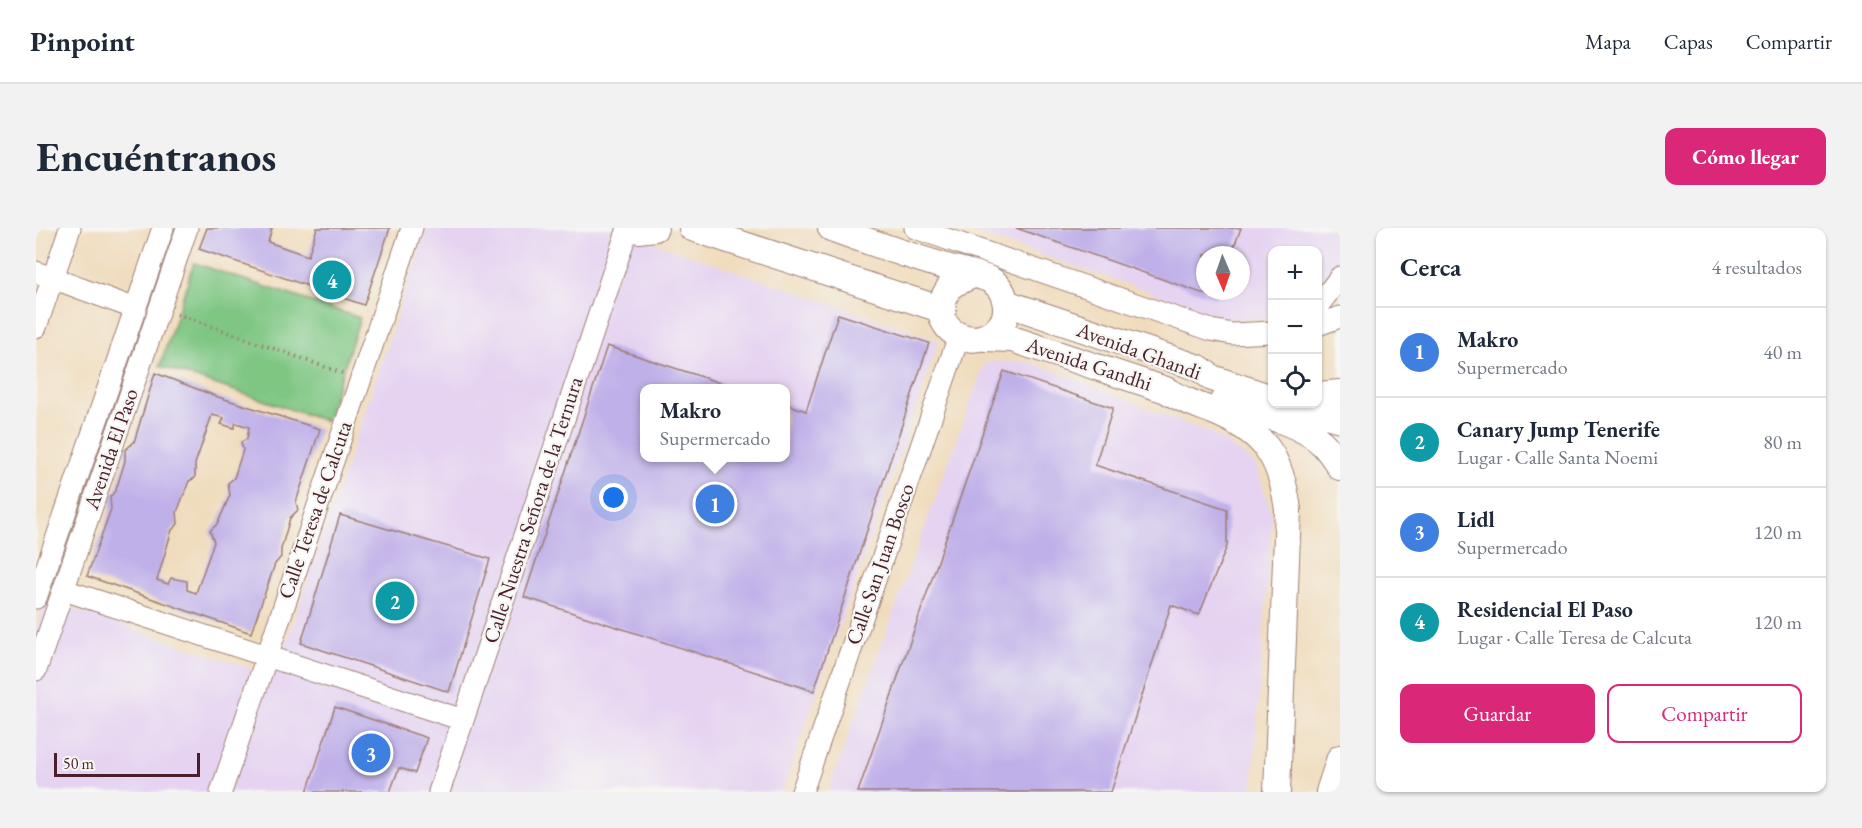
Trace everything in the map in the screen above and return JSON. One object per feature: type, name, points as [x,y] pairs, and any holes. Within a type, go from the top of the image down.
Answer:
[{"type":"street","points":[[36,327],[44,275],[70,228]]},
{"type":"street","name":"Avenida El Paso","points":[[38,588],[163,228]]},
{"type":"street","name":"Avenida El Paso","points":[[36,670],[187,228]]},
{"type":"street","name":"Calle Teresa de Calcuta","points":[[221,792],[412,228]]},
{"type":"street","points":[[629,228],[638,230],[655,228]]},
{"type":"street","name":"Calle Nuestra Señora de la Ternura","points":[[439,792],[629,228]]},
{"type":"street","points":[[692,228],[943,310]]},
{"type":"street","points":[[831,228],[992,280],[1001,290],[1006,303],[1005,318],[1000,327],[985,338],[972,340],[959,336],[950,329],[944,320],[942,302],[951,285],[973,275]]},
{"type":"street","points":[[915,228],[1211,330],[1232,334],[1268,332]]},
{"type":"street","points":[[44,275],[136,309]]},
{"type":"street","points":[[1322,300],[1340,277]]},
{"type":"street","name":"Avenida Ghandi","points":[[1006,303],[1199,368],[1212,378],[1268,397]]},
{"type":"street","points":[[1322,323],[1340,317]]},
{"type":"street","name":"Calle San Juan Bosco","points":[[802,792],[959,336]]},
{"type":"street","name":"Avenida Gandhi","points":[[985,338],[1012,339],[1167,390]]},
{"type":"street","points":[[1199,368],[1215,368],[1268,386]]},
{"type":"street","points":[[1167,390],[1180,399],[1216,412],[1244,427],[1266,445],[1278,464],[1285,484],[1288,510],[1277,792]]},
{"type":"street","name":"Avenida Ghandi","points":[[1167,390],[1183,390],[1294,426],[1311,434],[1323,444],[1340,467]]},
{"type":"street","points":[[1322,394],[1340,393]]},
{"type":"street","points":[[1302,408],[1340,419]]},
{"type":"street","points":[[64,590],[463,720]]},
{"type":"street","points":[[1329,792],[1340,758]]},
{"type":"path","points":[[159,308],[360,380]]},
{"type":"shaded area","points":[[427,228],[612,228],[939,341],[782,792],[36,792],[36,629],[46,599],[275,677]]},
{"type":"shaded area","points":[[961,228],[1340,228],[1338,260],[1322,281],[1322,246],[1268,246],[1268,316],[1262,319],[1227,318]]},
{"type":"shaded area","points":[[985,362],[1031,362],[1215,435],[1256,465],[1272,516],[1252,792],[828,792]]},
{"type":"green space","points":[[194,263],[360,318],[326,421],[160,366]]},
{"type":"building","points":[[207,228],[272,228],[268,242],[308,256],[317,228],[390,228],[364,305],[199,249]]},
{"type":"building","points":[[1016,228],[1241,228],[1234,246],[1196,246],[1196,291]]},
{"type":"building","points":[[838,314],[929,343],[814,691],[524,597],[607,346],[724,384],[640,384],[640,462],[790,462],[790,405],[806,411]]},
{"type":"building","points":[[1004,371],[1113,408],[1095,465],[1227,509],[1227,546],[1199,615],[1171,605],[1111,792],[858,792]]},
{"type":"building","points":[[155,373],[218,397],[320,429],[296,502],[298,510],[290,518],[281,557],[275,564],[251,633],[87,576],[111,509],[110,497],[116,490],[125,461],[125,450],[134,442]],"holes":[[[212,415],[224,418],[221,424],[234,428],[236,423],[249,427],[247,439],[241,442],[243,450],[234,478],[228,483],[230,495],[218,523],[210,531],[214,542],[196,593],[187,590],[187,581],[171,578],[168,584],[157,580],[172,530],[178,524],[177,512],[189,481],[195,478],[195,464]]]},
{"type":"building","points":[[340,515],[490,559],[449,692],[301,643]]},
{"type":"building","points":[[335,707],[427,738],[415,773],[399,768],[390,792],[307,792]]},
{"type":"place","name":"Residencial El Paso","points":[[332,280]]},
{"type":"place","name":"Makro","points":[[715,504]]},
{"type":"place","name":"Canary Jump Tenerife","points":[[395,601]]},
{"type":"place","name":"Lidl","points":[[371,753]]}]
